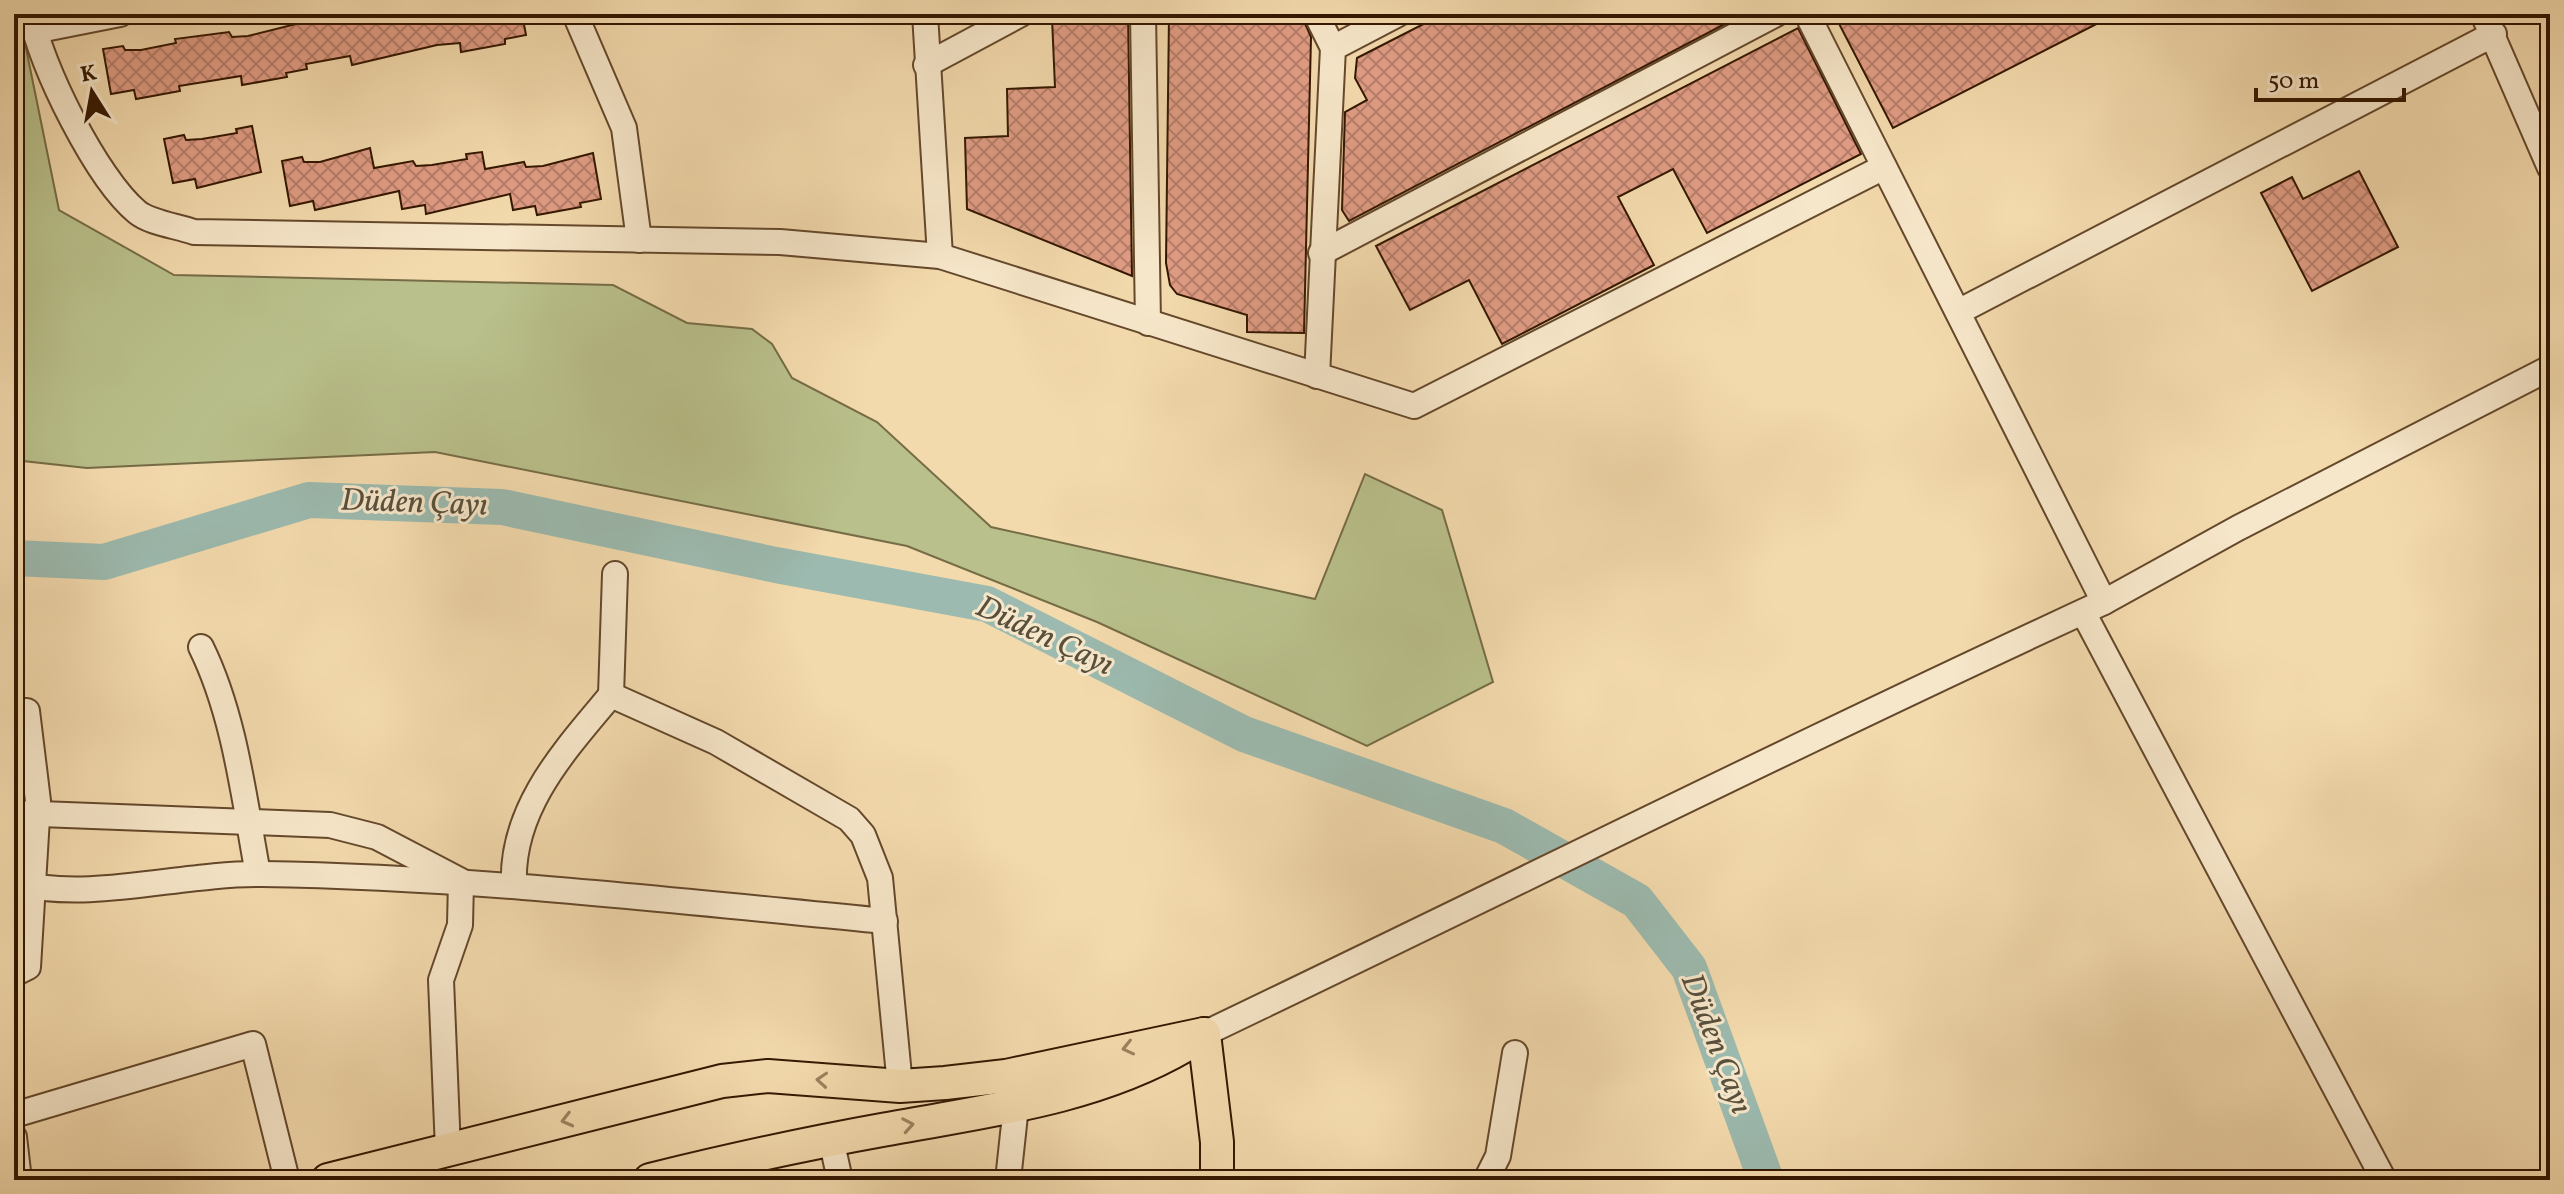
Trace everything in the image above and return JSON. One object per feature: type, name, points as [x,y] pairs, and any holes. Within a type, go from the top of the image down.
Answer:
[{"type":"main road","points":[[328,1180],[722,1081],[768,1076],[900,1086],[1006,1076],[1204,1034]]},
{"type":"main road","points":[[664,1178],[831,1139],[1016,1106],[1099,1084],[1149,1066],[1204,1034]]},
{"type":"main road","points":[[1204,1034],[1217,1142],[1217,1180]]},
{"type":"street","points":[[120,14],[33,22],[60,94],[111,183],[138,214],[194,232],[780,242],[940,256],[1414,406],[1884,167]]},
{"type":"street","points":[[575,14],[624,128],[639,240]]},
{"type":"street","points":[[925,14],[940,256]]},
{"type":"street","points":[[926,65],[1021,14]]},
{"type":"street","points":[[1143,14],[1148,323]]},
{"type":"street","points":[[1316,14],[1333,48],[1317,376]]},
{"type":"street","points":[[1333,48],[1398,14]]},
{"type":"street","points":[[1321,253],[1776,14]]},
{"type":"street","points":[[1807,14],[1958,312],[2093,607],[2384,1180]]},
{"type":"street","points":[[1958,312],[2488,24],[2550,168]]},
{"type":"street","points":[[1204,1034],[1484,900],[1628,827],[2093,607],[2238,528],[2550,368]]},
{"type":"street","points":[[514,886],[517,838],[549,769],[611,695],[615,574]]},
{"type":"street","points":[[201,647],[213,672],[225,715],[258,874]]},
{"type":"street","points":[[611,695],[716,742],[849,819],[863,835],[877,868],[885,921],[900,1086]]},
{"type":"street","points":[[14,974],[28,967],[22,885],[27,711]]},
{"type":"street","points":[[26,814],[330,825],[377,837],[461,881]]},
{"type":"street","points":[[22,885],[100,888],[258,874],[461,881],[885,921]]},
{"type":"street","points":[[448,1150],[441,980],[460,925],[461,881]]},
{"type":"street","points":[[14,1115],[253,1044],[287,1180]]},
{"type":"street","points":[[1486,1180],[1498,1156],[1515,1053]]},
{"type":"street","points":[[1008,1180],[1016,1106]]},
{"type":"street","points":[[14,1137],[19,1180]]},
{"type":"street","points":[[831,1139],[840,1180]]},
{"type":"green space","points":[[14,14],[19,14],[59,210],[174,275],[613,285],[687,323],[752,329],[772,344],[792,378],[877,422],[991,527],[1315,599],[1365,474],[1442,510],[1493,682],[1367,746],[1097,622],[907,546],[435,452],[87,468],[14,460]]},
{"type":"building","points":[[319,14],[522,14],[526,35],[505,39],[505,44],[461,52],[460,43],[437,45],[352,65],[350,56],[306,64],[307,69],[286,73],[287,77],[242,85],[241,76],[179,86],[180,91],[136,99],[134,90],[111,94],[103,49],[123,46],[125,50],[141,50],[176,43],[175,39],[229,32],[232,37],[248,36],[320,18]]},
{"type":"building","points":[[1060,14],[1128,14],[1132,276],[967,209],[965,138],[1008,136],[1007,89],[1055,87],[1052,18]]},
{"type":"building","points":[[1169,14],[1301,14],[1311,37],[1304,333],[1247,332],[1247,315],[1177,294],[1170,285],[1166,263]]},
{"type":"building","points":[[1443,14],[1744,14],[1349,221],[1342,210],[1345,112],[1367,100],[1355,78],[1357,58]]},
{"type":"building","points":[[1834,14],[2116,14],[1893,128]]},
{"type":"building","points":[[1798,28],[1861,154],[1707,233],[1673,169],[1618,197],[1654,265],[1502,344],[1469,280],[1410,310],[1376,246]]},
{"type":"building","points":[[252,126],[261,172],[197,188],[195,179],[173,183],[164,139],[184,135],[186,140],[202,139],[237,133],[236,129]]},
{"type":"building","points":[[370,148],[374,168],[413,161],[416,166],[432,165],[467,159],[466,154],[482,152],[485,169],[524,162],[526,167],[543,166],[593,153],[601,199],[580,203],[581,207],[537,215],[535,206],[513,210],[510,194],[426,214],[425,205],[402,209],[399,191],[315,210],[313,201],[290,206],[282,161],[302,157],[304,162],[320,162]]},
{"type":"building","points":[[2359,171],[2398,247],[2312,291],[2261,193],[2292,177],[2303,199]]},
{"type":"waterway","name":"Düden Çayı","points":[[14,558],[104,562],[309,500],[502,507],[776,565],[987,604],[1244,734],[1504,826],[1637,901],[1689,968],[1766,1180]]}]
